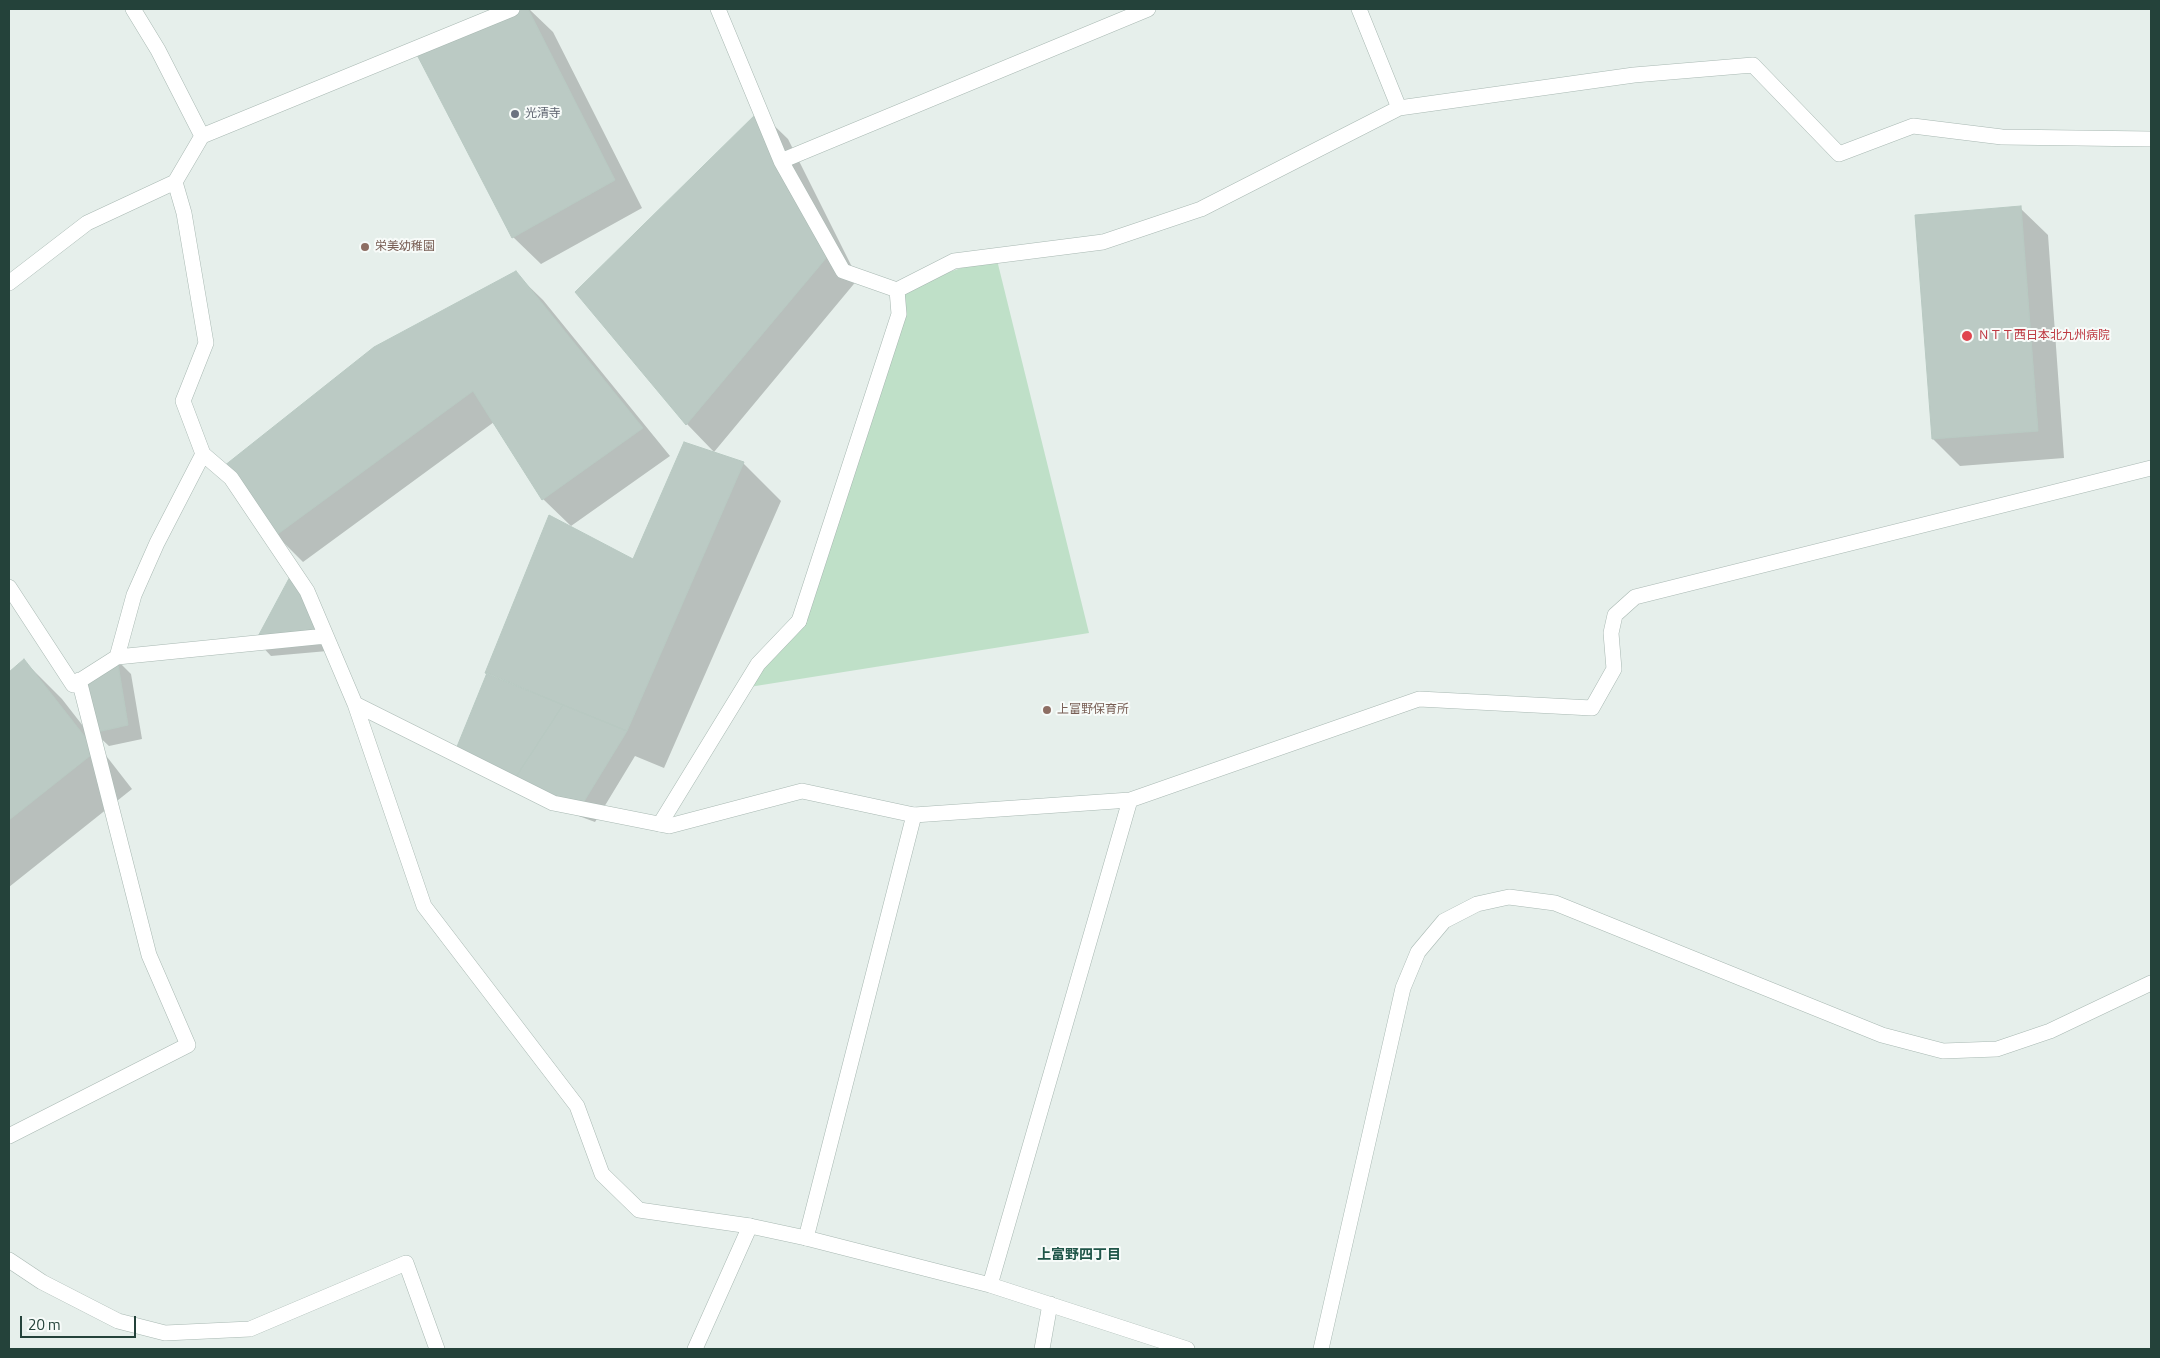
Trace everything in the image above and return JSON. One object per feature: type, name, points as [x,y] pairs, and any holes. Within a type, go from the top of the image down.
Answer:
[{"type":"street","points":[[133,9],[158,50],[202,136]]},
{"type":"street","points":[[9,283],[87,223],[175,182],[202,136],[512,9]]},
{"type":"street","points":[[718,9],[782,161],[843,271],[897,290],[954,262],[1103,242],[1201,209],[1399,108],[1634,75],[1753,65],[1839,154],[1913,126],[2002,137],[2151,139]]},
{"type":"street","points":[[782,161],[1148,9]]},
{"type":"street","points":[[1358,9],[1399,108]]},
{"type":"street","points":[[175,182],[184,213],[206,343],[183,402],[203,454],[231,478],[308,591],[355,704],[424,906],[577,1106],[602,1174],[639,1210],[750,1226],[806,1238],[990,1285],[1187,1349]]},
{"type":"street","points":[[660,824],[758,664],[799,621],[899,314],[897,290]]},
{"type":"street","points":[[118,657],[134,595],[157,543],[203,454]]},
{"type":"street","points":[[355,704],[553,803],[668,826],[802,791],[914,815],[1130,800],[1419,699],[1592,708],[1614,669],[1611,633],[1615,615],[1635,597],[2151,468]]},
{"type":"street","points":[[9,587],[73,684],[118,657],[326,636]]},
{"type":"street","points":[[9,1136],[188,1045],[149,955],[79,680]]},
{"type":"street","points":[[990,1285],[1130,800]]},
{"type":"street","points":[[806,1238],[914,815]]},
{"type":"street","points":[[1321,1349],[1403,988],[1418,952],[1444,921],[1477,904],[1509,897],[1555,903],[1882,1035],[1943,1051],[1997,1050],[2050,1031],[2151,983]]},
{"type":"street","points":[[695,1349],[750,1226]]},
{"type":"street","points":[[9,1260],[42,1282],[118,1321],[165,1333],[250,1329],[406,1263],[438,1349]]},
{"type":"street","points":[[1042,1349],[1050,1304]]},
{"type":"green space","points":[[996,256],[1089,633],[743,688],[799,621],[898,317],[897,290]]},
{"type":"building","name":"光清寺","points":[[512,9],[528,9],[615,180],[512,238],[414,49]]},
{"type":"building","points":[[760,110],[832,251],[686,425],[575,292]]},
{"type":"building","points":[[2021,206],[2038,431],[1932,439],[1915,215]]},
{"type":"building","points":[[516,271],[643,428],[542,500],[473,391],[275,536],[224,466],[374,347]]},
{"type":"building","points":[[684,442],[744,462],[627,731],[485,673],[549,515],[633,559]]},
{"type":"building","points":[[293,571],[326,636],[255,642]]},
{"type":"building","points":[[117,658],[128,725],[93,733],[80,682]]},
{"type":"building","points":[[24,659],[96,751],[9,820],[9,672]]},
{"type":"building","points":[[487,673],[563,705],[512,783],[454,754]]},
{"type":"building","points":[[563,705],[627,731],[580,808],[512,783]]},
{"type":"place","name":"光清寺","points":[[515,114]]},
{"type":"place","name":"栄美幼稚園","points":[[365,247]]},
{"type":"place","name":"ＮＴＴ西日本北九州病院","points":[[1967,336]]},
{"type":"place","name":"上富野保育所","points":[[1047,710]]},
{"type":"district","name":"上富野四丁目","points":[[1079,1256]]}]
